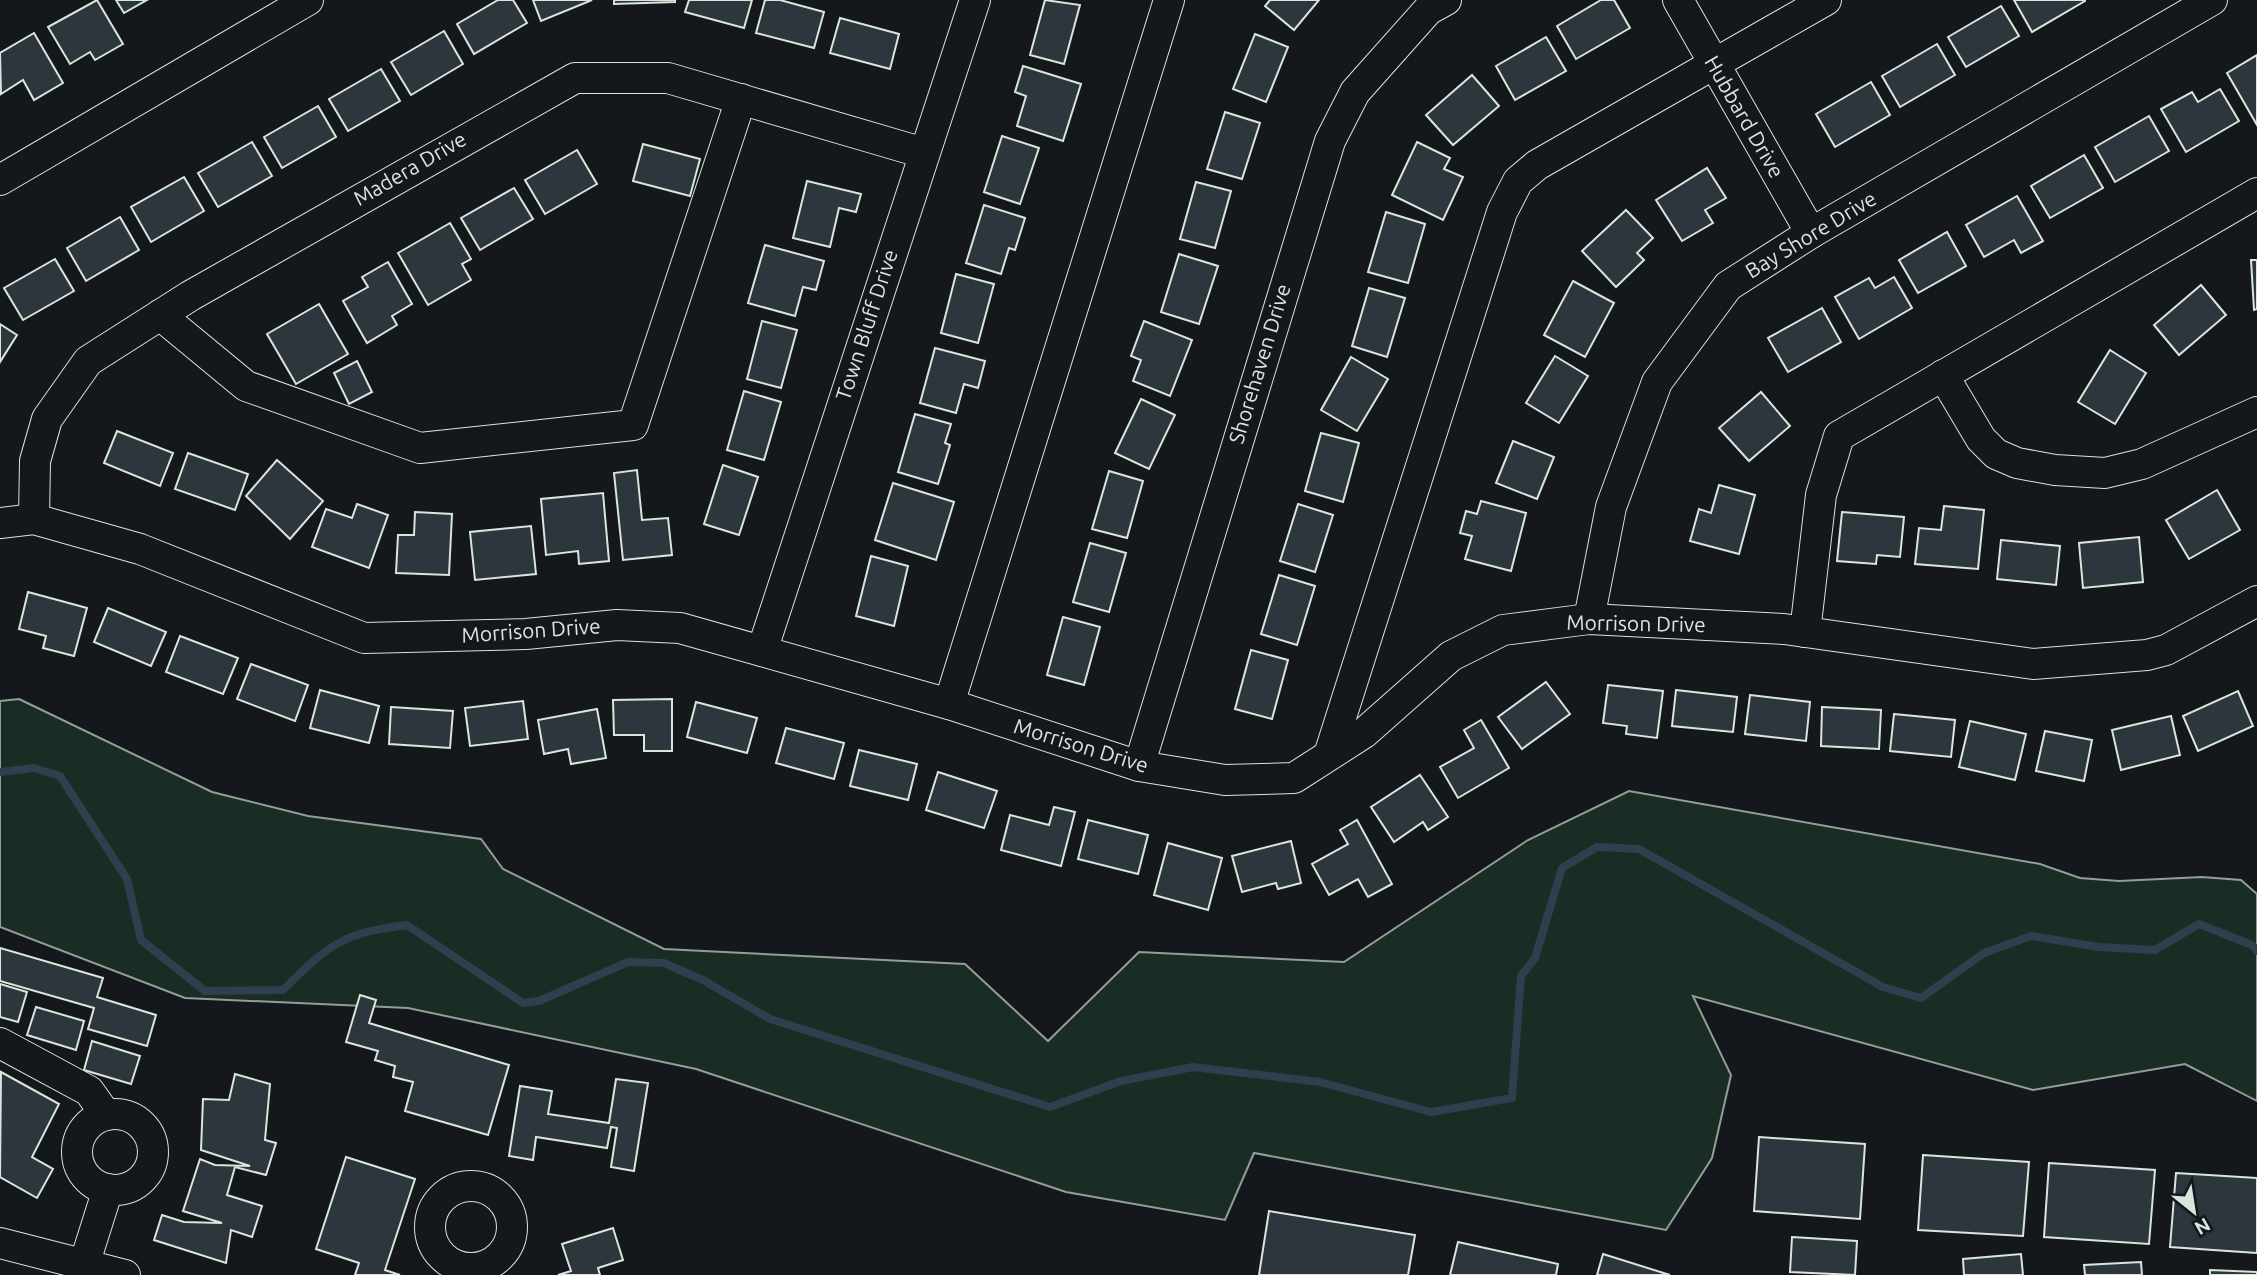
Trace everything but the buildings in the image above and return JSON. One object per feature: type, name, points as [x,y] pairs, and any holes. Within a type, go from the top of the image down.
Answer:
[{"type":"street","points":[[0,180],[308,0]]},
{"type":"street","name":"Town Bluff Drive","points":[[762,651],[975,0]]},
{"type":"street","points":[[949,704],[1169,0]]},
{"type":"street","name":"Shorehaven Drive","points":[[1139,766],[1330,141],[1355,92],[1428,10],[1446,0]]},
{"type":"street","name":"Hubbard Drive","points":[[1678,0],[1811,233]]},
{"type":"street","points":[[1329,755],[1502,212],[1518,181],[1537,164],[1826,0]]},
{"type":"street","name":"Bay Shore Drive","points":[[1589,619],[1611,507],[1657,382],[1728,286],[1811,233],[2212,0]]},
{"type":"street","name":"Madera Drive","points":[[34,519],[35,461],[47,419],[88,361],[160,315],[575,78],[668,78],[924,153]]},
{"type":"street","points":[[160,315],[246,386],[419,448],[633,425],[741,99]]},
{"type":"street","points":[[1805,632],[1821,495],[1839,436],[2257,193]]},
{"type":"street","points":[[1943,374],[1981,439],[1996,454],[2017,463],[2055,470],[2105,473],[2142,464],[2257,412]]},
{"type":"street","name":"Morrison Drive","points":[[0,523],[34,519],[140,549],[363,638],[526,634],[617,625],[680,628],[949,704],[1139,766],[1225,780],[1294,778],[1364,733],[1451,656],[1503,630],[1589,619],[1805,632],[2034,664],[2147,655],[2166,650],[2257,601]]},
{"type":"street","points":[[0,1043],[89,1091],[106,1115]]},
{"type":"street","points":[[106,1115],[130,1116],[149,1133],[153,1144],[153,1156],[142,1179],[120,1190],[108,1189],[86,1177],[77,1153],[85,1129],[106,1115]]},
{"type":"street","points":[[84,1265],[108,1189]]},
{"type":"street","points":[[0,1243],[125,1275]]},
{"type":"green space","points":[[19,699],[212,792],[308,816],[481,839],[503,869],[664,949],[965,964],[1048,1041],[1139,952],[1344,962],[1528,840],[1629,791],[2040,864],[2080,878],[2119,881],[2202,877],[2241,880],[2257,894],[2257,1101],[2185,1064],[2033,1090],[1693,996],[1731,1075],[1712,1158],[1666,1230],[1254,1153],[1225,1220],[1066,1192],[696,1069],[408,1008],[185,998],[0,927],[0,701]]},
{"type":"waterway","points":[[0,772],[34,768],[60,776],[127,879],[141,940],[205,991],[283,990],[312,962],[351,937],[407,925],[523,1003],[539,1001],[628,962],[664,963],[703,980],[770,1019],[1050,1107],[1121,1081],[1193,1067],[1320,1082],[1431,1112],[1512,1098],[1521,976],[1535,958],[1562,868],[1597,847],[1639,849],[1883,987],[1921,998],[1984,953],[2031,936],[2099,947],[2155,950],[2199,924],[2252,945],[2257,951]]}]
